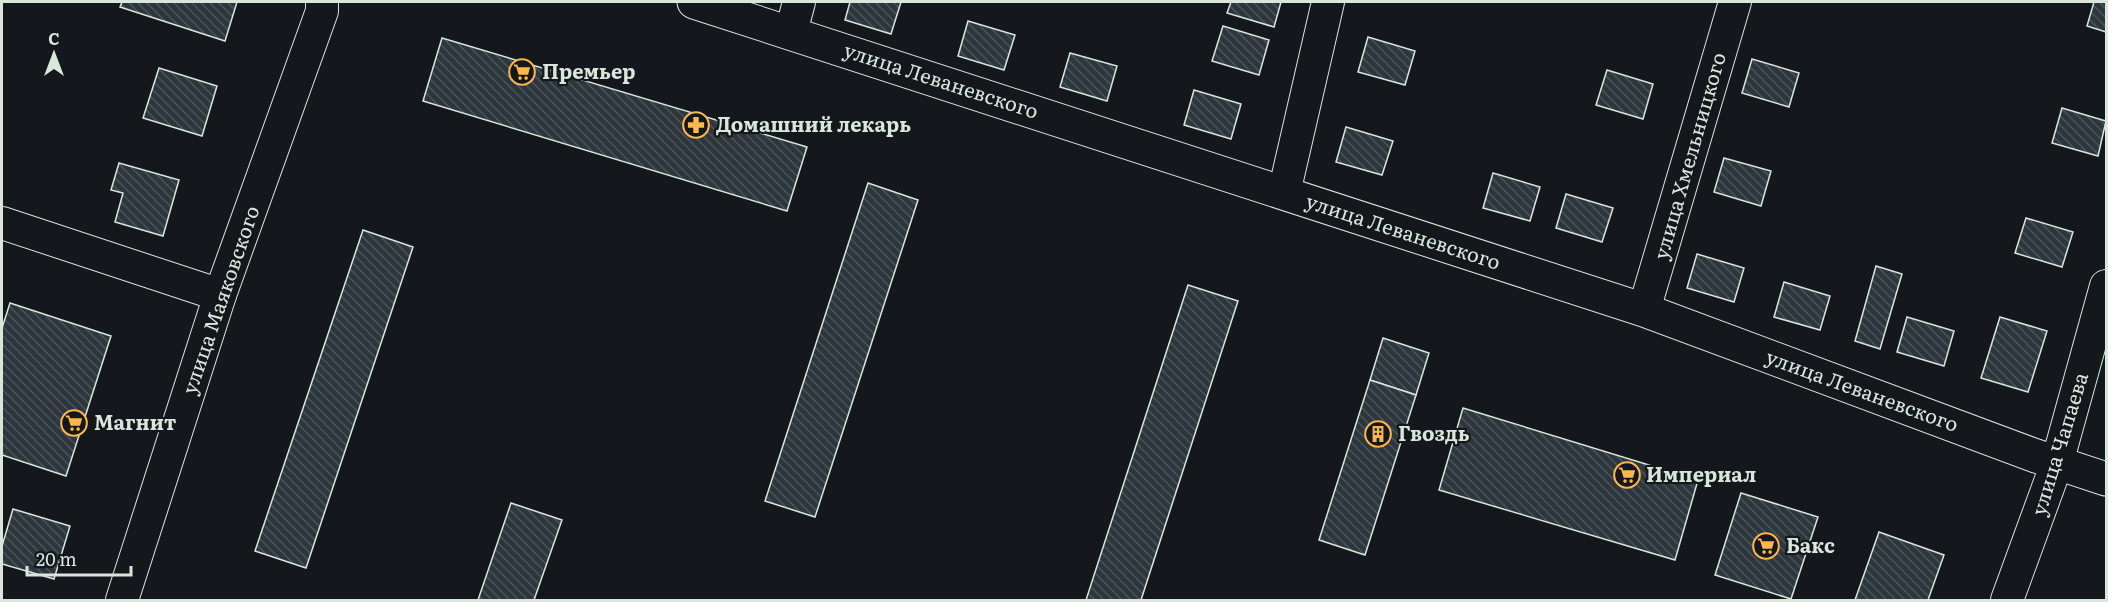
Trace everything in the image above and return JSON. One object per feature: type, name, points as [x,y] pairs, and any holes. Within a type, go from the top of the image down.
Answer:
[{"type":"street","name":"улица Маяковского","points":[[122,600],[220,295],[322,11],[322,2]]},
{"type":"street","name":"улица Леваневского","points":[[694,2],[795,17],[1284,193],[1644,310],[2057,463],[2106,479]]},
{"type":"street","points":[[1284,193],[1328,2]]},
{"type":"street","name":"улица Хмельницкого","points":[[1644,310],[1735,2]]},
{"type":"street","points":[[2,223],[220,295]]},
{"type":"street","name":"улица Чапаева","points":[[2007,600],[2057,463],[2106,286]]},
{"type":"building","points":[[122,2],[237,2],[225,41],[120,7]]},
{"type":"building","points":[[850,2],[901,2],[891,34],[845,20]]},
{"type":"building","points":[[1231,2],[1281,2],[1274,27],[1227,13]]},
{"type":"building","points":[[2094,2],[2106,2],[2106,32],[2087,26]]},
{"type":"building","points":[[968,21],[1015,35],[1004,70],[958,56]]},
{"type":"building","points":[[1223,26],[1269,40],[1259,75],[1212,61]]},
{"type":"building","points":[[1368,37],[1415,51],[1405,85],[1358,72]]},
{"type":"building","points":[[442,38],[807,147],[787,211],[423,101]]},
{"type":"building","points":[[1070,53],[1117,66],[1107,101],[1060,87]]},
{"type":"building","points":[[1752,59],[1799,73],[1789,107],[1742,93]]},
{"type":"building","points":[[159,68],[217,86],[202,136],[143,118]]},
{"type":"building","points":[[1607,70],[1653,84],[1643,119],[1596,105]]},
{"type":"building","points":[[1194,90],[1241,104],[1231,139],[1184,125]]},
{"type":"building","points":[[2062,108],[2106,121],[2098,156],[2052,143]]},
{"type":"building","points":[[1346,127],[1393,141],[1382,175],[1336,162]]},
{"type":"building","points":[[1724,158],[1771,171],[1761,206],[1714,192]]},
{"type":"building","points":[[119,163],[179,180],[163,236],[115,222],[123,193],[111,190]]},
{"type":"building","points":[[1493,173],[1540,187],[1530,221],[1483,208]]},
{"type":"building","points":[[868,183],[918,200],[815,517],[765,501]]},
{"type":"building","points":[[1566,194],[1613,208],[1602,242],[1556,228]]},
{"type":"building","points":[[2026,218],[2073,232],[2062,267],[2015,253]]},
{"type":"building","points":[[363,230],[413,247],[306,568],[255,551]]},
{"type":"building","points":[[1697,254],[1744,268],[1734,302],[1687,288]]},
{"type":"building","points":[[1876,266],[1902,274],[1880,349],[1855,341]]},
{"type":"building","points":[[1784,282],[1830,296],[1820,330],[1774,317]]},
{"type":"building","points":[[1188,285],[1238,301],[1141,600],[1086,600]]},
{"type":"building","points":[[10,303],[111,336],[66,476],[2,455],[2,328]]},
{"type":"building","points":[[1907,317],[1954,331],[1944,366],[1897,352]]},
{"type":"building","points":[[2000,317],[2047,331],[2028,392],[1981,378]]},
{"type":"building","points":[[1383,338],[1429,353],[1416,395],[1370,380]]},
{"type":"building","name":"Гвоздь","points":[[1370,380],[1416,395],[1365,555],[1319,540]]},
{"type":"building","points":[[1463,408],[1698,480],[1675,560],[1439,490]]},
{"type":"building","name":"Бакс","points":[[1741,493],[1818,517],[1791,599],[1715,575]]},
{"type":"building","points":[[511,503],[562,520],[534,600],[478,600]]},
{"type":"building","points":[[13,509],[70,526],[54,579],[2,564],[2,546]]},
{"type":"building","points":[[1879,532],[1944,555],[1928,600],[1855,600]]},
{"type":"place","name":"Премьер","points":[[522,72]]},
{"type":"place","name":"Домашний лекарь","points":[[696,125]]},
{"type":"place","name":"Магнит","points":[[74,423]]},
{"type":"place","name":"Гвоздь","points":[[1378,434]]},
{"type":"place","name":"Империал","points":[[1627,475]]},
{"type":"place","name":"Бакс","points":[[1766,546]]}]
